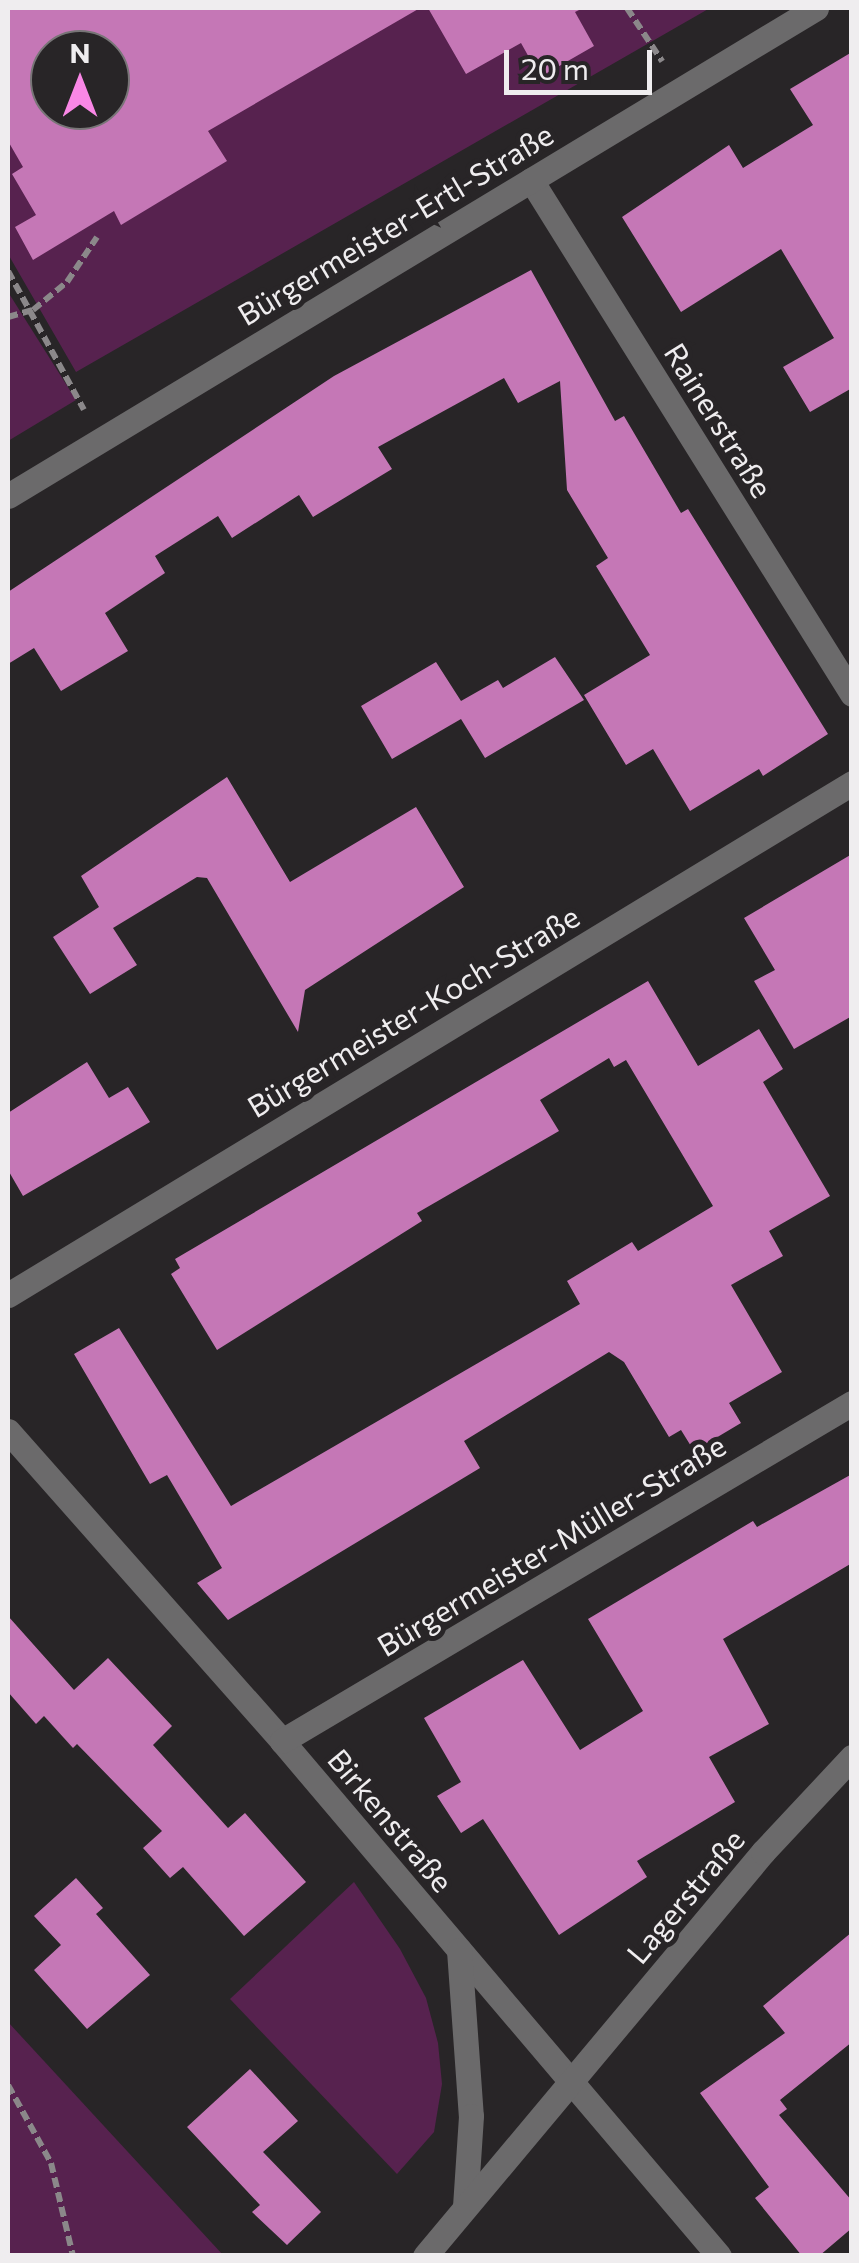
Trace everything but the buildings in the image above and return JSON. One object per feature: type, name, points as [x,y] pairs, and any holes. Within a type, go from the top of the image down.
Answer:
[{"type":"street","name":"Bürgermeister-Ertl-Straße","points":[[8,496],[816,8]]},
{"type":"street","name":"Rainerstraße","points":[[531,180],[852,694]]},
{"type":"street","name":"Bürgermeister-Koch-Straße","points":[[8,1295],[852,783]]},
{"type":"street","name":"Bürgermeister-Müller-Straße","points":[[282,1741],[852,1403]]},
{"type":"street","name":"Birkenstraße","points":[[8,1431],[282,1741],[720,2256]]},
{"type":"street","name":"Lagerstraße","points":[[425,2256],[852,1757]]},
{"type":"street","points":[[459,1950],[472,2116],[466,2207]]},
{"type":"path","points":[[627,8],[680,90]]},
{"type":"path","points":[[8,317],[33,310],[66,282],[97,237]]},
{"type":"path","points":[[8,272],[33,310],[102,438]]},
{"type":"path","points":[[8,2085],[51,2164],[73,2256]]},
{"type":"shaded area","points":[[8,8],[710,8],[76,372],[8,254]]},
{"type":"shaded area","points":[[8,292],[76,400],[8,441]]},
{"type":"shaded area","points":[[354,1882],[400,1949],[426,1998],[438,2043],[442,2084],[434,2132],[397,2174],[230,1999]]},
{"type":"shaded area","points":[[8,2022],[223,2255],[8,2255]]}]
